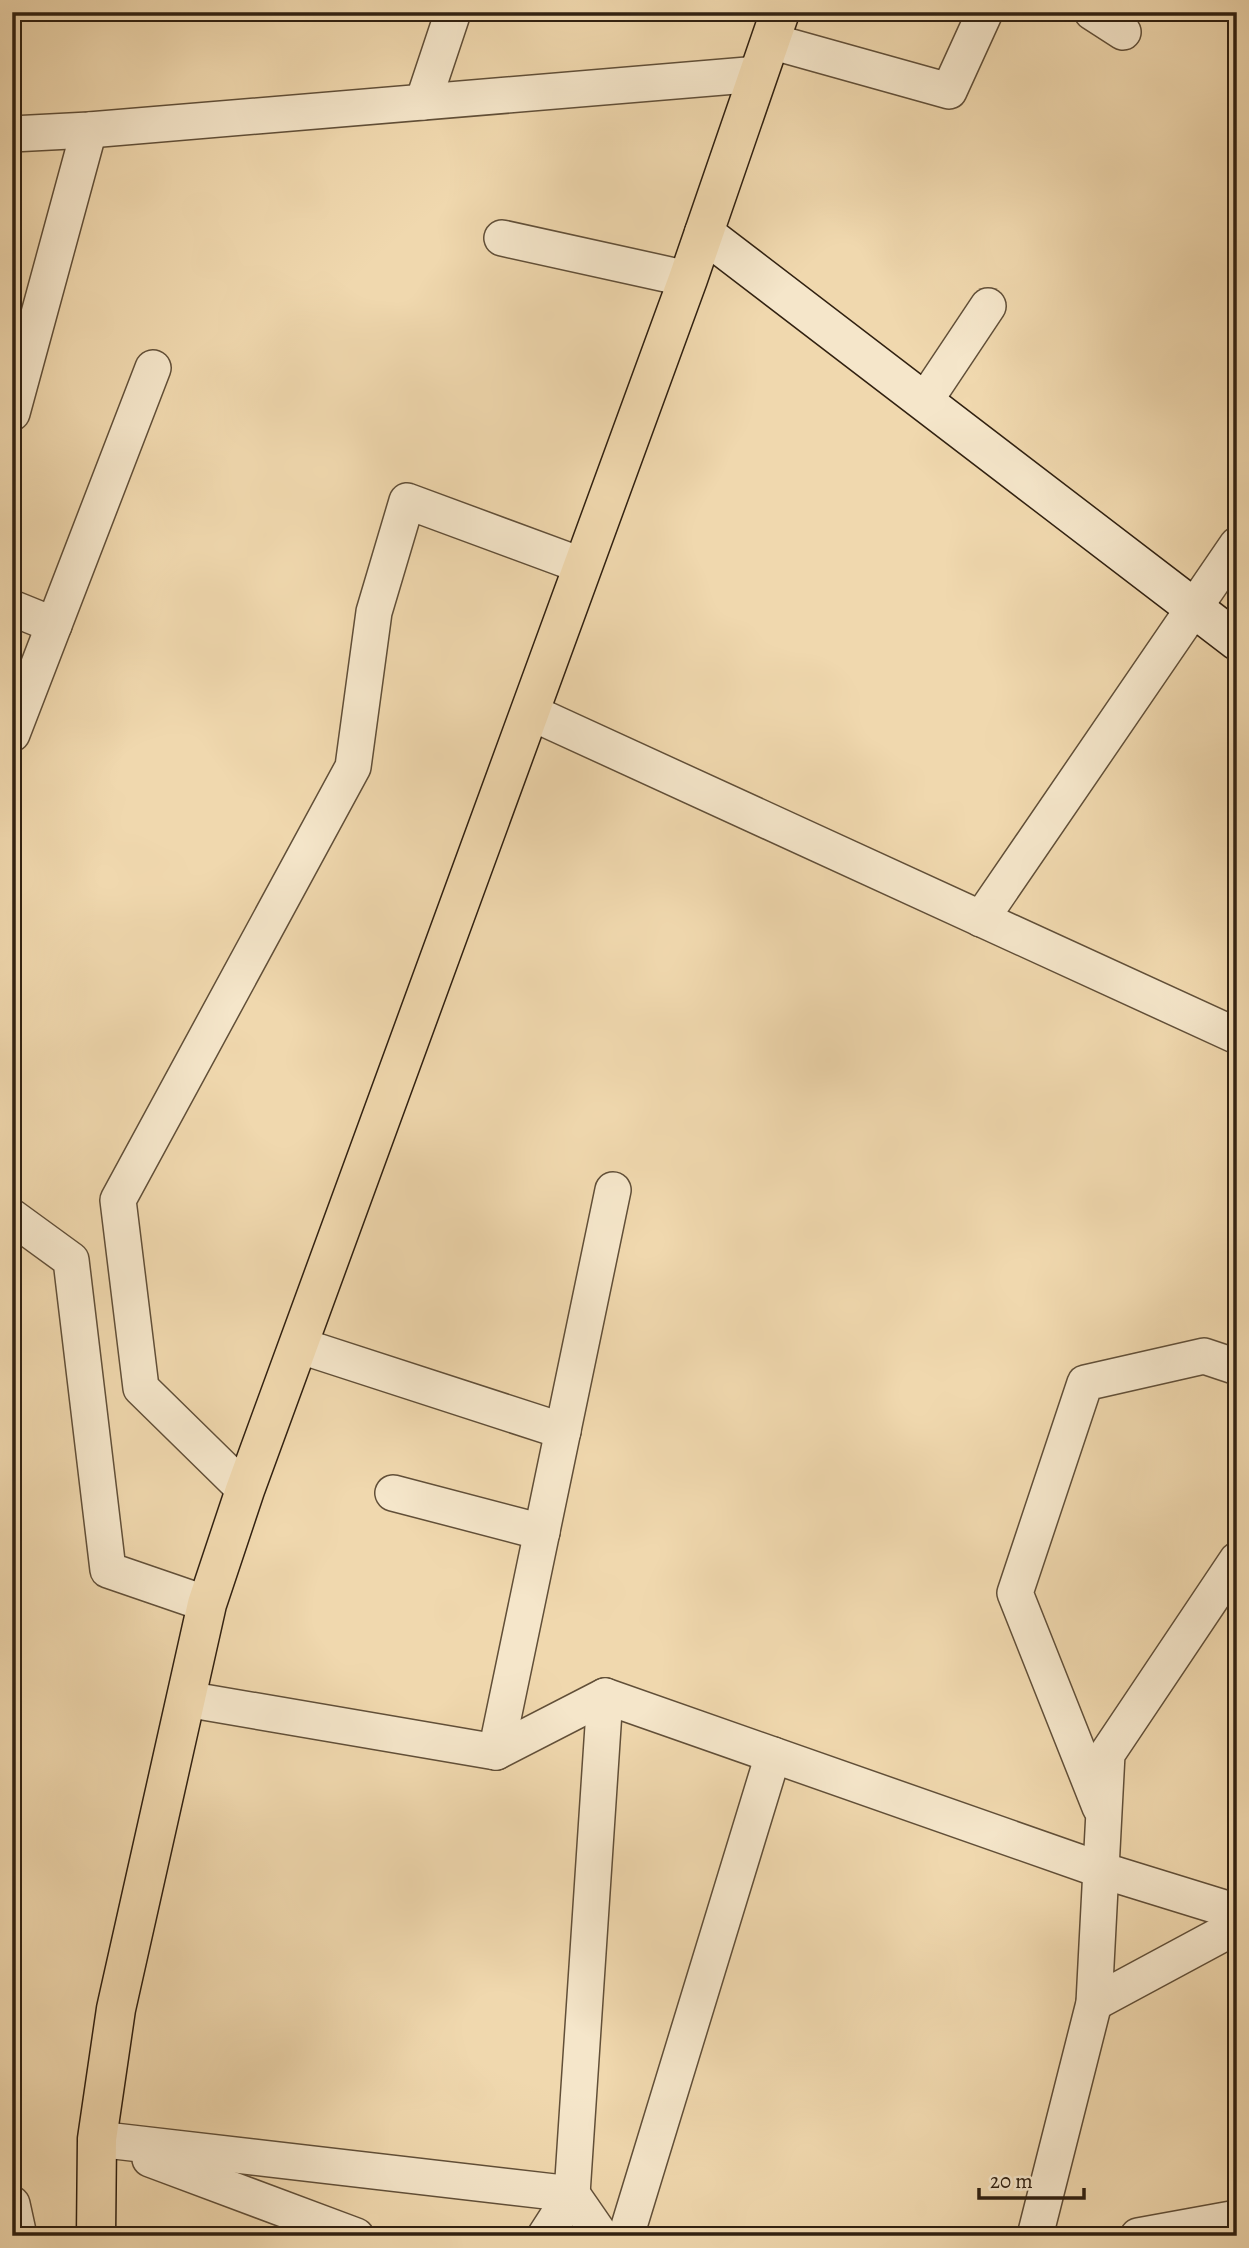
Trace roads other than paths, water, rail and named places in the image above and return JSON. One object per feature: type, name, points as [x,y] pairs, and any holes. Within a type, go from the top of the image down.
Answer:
[{"type":"main road","points":[[96,2236],[97,2139],[116,2009],[207,1604],[244,1490],[688,279],[770,42]]},
{"type":"street","points":[[423,102],[453,12]]},
{"type":"street","points":[[12,134],[89,131],[423,102],[770,42],[949,91],[985,12]]},
{"type":"street","points":[[1092,12],[1123,32]]},
{"type":"street","points":[[12,413],[89,131]]},
{"type":"street","points":[[704,233],[1237,641]]},
{"type":"street","points":[[502,238],[688,279]]},
{"type":"street","points":[[924,402],[988,306]]},
{"type":"street","points":[[14,725],[153,368]]},
{"type":"street","points":[[244,1490],[141,1388],[118,1200],[353,767],[374,612],[407,501],[583,566]]},
{"type":"street","points":[[981,919],[1237,545]]},
{"type":"street","points":[[12,608],[54,625]]},
{"type":"street","points":[[530,712],[1237,1036]]},
{"type":"street","points":[[496,1752],[613,1191]]},
{"type":"street","points":[[12,1217],[71,1260],[108,1570],[207,1604]]},
{"type":"street","points":[[298,1345],[563,1431]]},
{"type":"street","points":[[1104,1817],[1015,1593],[1085,1383],[1204,1356],[1237,1367]]},
{"type":"street","points":[[393,1493],[542,1532]]},
{"type":"street","points":[[1035,2236],[1094,2003],[1107,1755],[1237,1560]]},
{"type":"street","points":[[545,2236],[572,2194],[606,1696]]},
{"type":"street","points":[[186,1699],[496,1752],[606,1696],[1101,1870],[1237,1912]]},
{"type":"street","points":[[626,2236],[773,1755]]},
{"type":"street","points":[[1094,2003],[1237,1926]]},
{"type":"street","points":[[97,2139],[572,2194],[601,2236]]},
{"type":"street","points":[[97,2139],[356,2236]]},
{"type":"street","points":[[12,2204],[19,2236]]},
{"type":"street","points":[[1138,2236],[1237,2218]]}]
